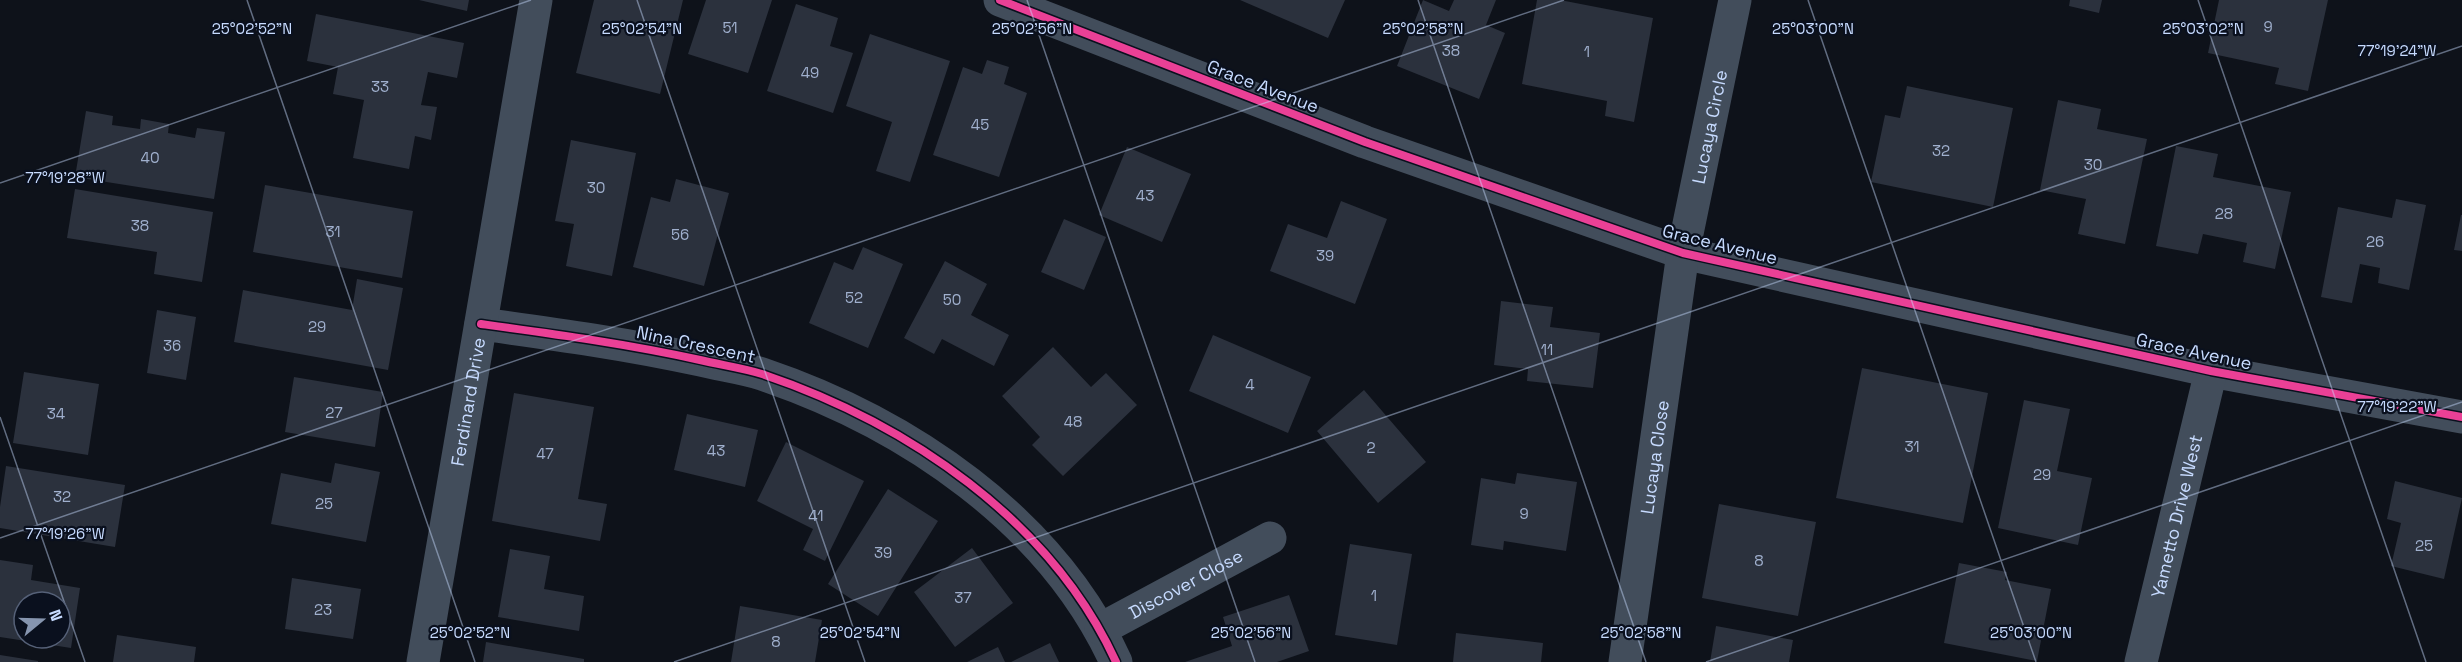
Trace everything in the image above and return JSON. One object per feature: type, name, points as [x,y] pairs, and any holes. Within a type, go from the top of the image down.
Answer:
[{"type":"street","name":"Ferdinard Drive","points":[[423,662],[536,0]]},
{"type":"street","name":"Grace Avenue","points":[[1000,0],[1365,142],[1683,253],[2211,371],[2462,417]]},
{"type":"street","name":"Lucaya Circle","points":[[1683,253],[1735,0]]},
{"type":"street","name":"Lucaya Close","points":[[1625,662],[1683,253]]},
{"type":"street","name":"Nina Crescent","points":[[481,324],[634,345],[761,374],[841,405],[908,441],[967,482],[1060,568],[1101,629],[1116,662]]},
{"type":"street","name":"Yametto Drive West","points":[[2141,662],[2211,371]]},
{"type":"street","name":"Discover Close","points":[[1101,629],[1270,538]]},
{"type":"building","points":[[419,0],[469,0],[467,11]]},
{"type":"building","points":[[594,0],[683,0],[660,94],[576,73]]},
{"type":"building","points":[[706,0],[772,0],[748,73],[688,54]]},
{"type":"building","points":[[1240,0],[1345,0],[1328,38]]},
{"type":"building","points":[[1423,0],[1449,11],[1454,0],[1496,0],[1486,25],[1505,33],[1479,99],[1397,66]]},
{"type":"building","points":[[1537,0],[1560,0],[1653,18],[1634,122],[1605,116],[1607,101],[1522,84]]},
{"type":"building","points":[[2070,0],[2102,0],[2099,13],[2069,6]]},
{"type":"building","points":[[2219,0],[2328,0],[2308,91],[2275,84],[2279,68],[2208,53]]},
{"type":"building","points":[[796,4],[838,18],[830,46],[853,53],[833,113],[767,91]]},
{"type":"building","points":[[316,14],[464,43],[457,78],[428,72],[421,105],[437,107],[431,140],[415,136],[409,169],[353,158],[364,100],[333,94],[338,67],[307,61]]},
{"type":"building","points":[[870,34],[950,61],[910,182],[876,171],[892,122],[846,106]]},
{"type":"building","points":[[987,60],[1009,67],[1004,84],[1027,93],[999,177],[933,155],[963,67],[982,74]]},
{"type":"building","points":[[1907,86],[2013,108],[1993,207],[1871,182],[1885,115],[1900,118]]},
{"type":"building","points":[[2058,100],[2101,109],[2097,129],[2147,139],[2125,244],[2078,234],[2086,199],[2040,190]]},
{"type":"building","points":[[86,111],[113,116],[112,125],[140,129],[141,119],[169,124],[168,133],[195,138],[197,128],[225,132],[214,199],[75,177]]},
{"type":"building","points":[[571,140],[636,153],[612,276],[566,266],[574,224],[555,221]]},
{"type":"building","points":[[2176,146],[2218,154],[2213,177],[2291,192],[2275,269],[2243,262],[2247,243],[2203,234],[2198,254],[2156,246]]},
{"type":"building","points":[[1127,147],[1191,174],[1162,242],[1099,215]]},
{"type":"building","points":[[676,179],[729,193],[704,286],[633,267],[651,197],[670,202]]},
{"type":"building","points":[[265,185],[413,211],[402,278],[253,252]]},
{"type":"building","points":[[75,189],[213,212],[202,282],[154,274],[157,252],[67,238]]},
{"type":"building","points":[[2396,199],[2426,205],[2409,290],[2378,283],[2380,268],[2360,264],[2352,303],[2321,297],[2338,207],[2392,218]]},
{"type":"building","points":[[1341,201],[1387,219],[1355,304],[1270,271],[1288,224],[1327,238]]},
{"type":"building","points":[[2462,215],[2462,251],[2454,250]]},
{"type":"building","points":[[1064,219],[1106,237],[1084,290],[1041,272]]},
{"type":"building","points":[[863,247],[903,264],[868,348],[809,323],[834,262],[853,270]]},
{"type":"building","points":[[945,261],[987,284],[971,315],[1009,335],[994,366],[942,339],[934,354],[904,338]]},
{"type":"building","points":[[357,279],[403,288],[388,370],[234,342],[243,290],[352,310]]},
{"type":"building","points":[[1501,301],[1553,307],[1550,327],[1600,333],[1593,388],[1527,381],[1528,369],[1494,365]]},
{"type":"building","points":[[157,310],[196,317],[186,380],[147,373]]},
{"type":"building","points":[[1213,335],[1311,377],[1288,433],[1189,391]]},
{"type":"building","points":[[1053,347],[1091,387],[1106,373],[1137,405],[1063,476],[1032,445],[1040,437],[1002,396]]},
{"type":"building","points":[[1862,368],[1988,393],[1963,523],[1836,498]]},
{"type":"building","points":[[24,372],[99,384],[88,455],[13,443]]},
{"type":"building","points":[[294,377],[383,392],[375,447],[285,432]]},
{"type":"building","points":[[1364,390],[1426,462],[1378,503],[1317,431]]},
{"type":"building","points":[[514,393],[594,407],[578,499],[607,504],[600,541],[492,521]]},
{"type":"building","points":[[2024,400],[2070,409],[2057,471],[2092,478],[2078,545],[1998,528]]},
{"type":"building","points":[[687,414],[758,430],[745,487],[674,470]]},
{"type":"building","points":[[786,442],[864,481],[825,561],[803,550],[813,529],[757,501]]},
{"type":"building","points":[[335,463],[380,472],[366,542],[271,524],[281,473],[331,483]]},
{"type":"building","points":[[6,466],[125,485],[115,547],[0,528],[0,507]]},
{"type":"building","points":[[1517,473],[1577,482],[1566,551],[1504,541],[1503,550],[1471,545],[1481,478],[1515,484]]},
{"type":"building","points":[[2395,481],[2462,498],[2444,579],[2391,566],[2401,523],[2387,519]]},
{"type":"building","points":[[888,489],[938,521],[878,616],[828,584]]},
{"type":"building","points":[[1719,504],[1816,522],[1798,616],[1702,598]]},
{"type":"building","points":[[1350,544],[1412,554],[1397,645],[1335,635]]},
{"type":"building","points":[[972,548],[1013,603],[955,647],[914,592]]},
{"type":"building","points":[[510,549],[550,556],[544,589],[584,596],[579,631],[498,617]]},
{"type":"building","points":[[0,560],[33,565],[31,580],[80,588],[72,641],[72,590],[12,590],[12,639],[0,637]]},
{"type":"building","points":[[1959,563],[2007,572],[2005,580],[2051,589],[2037,661],[1944,643]]},
{"type":"building","points":[[292,578],[361,589],[353,639],[285,629]]},
{"type":"building","points":[[1289,595],[1309,651],[1277,662],[1185,662],[1232,646],[1223,617]]},
{"type":"building","points":[[740,606],[822,620],[815,662],[731,662]]},
{"type":"building","points":[[1716,626],[1793,640],[1789,662],[1710,662]]},
{"type":"building","points":[[1456,633],[1543,643],[1541,662],[1453,662]]},
{"type":"building","points":[[117,635],[196,647],[194,662],[113,662]]},
{"type":"building","points":[[486,642],[584,659],[584,662],[483,662]]},
{"type":"building","points":[[1050,643],[1059,662],[1011,662]]},
{"type":"building","points":[[998,647],[1005,662],[967,662]]},
{"type":"building","points":[[0,655],[38,661],[38,662],[0,662]]},
{"type":"cycle path","points":[[1000,0],[1365,142],[1683,253],[2211,371],[2462,417]]},
{"type":"cycle path","points":[[481,324],[618,344],[747,370],[816,395],[869,420],[921,449],[969,483],[1014,521],[1054,564],[1088,611],[1116,662]]}]
